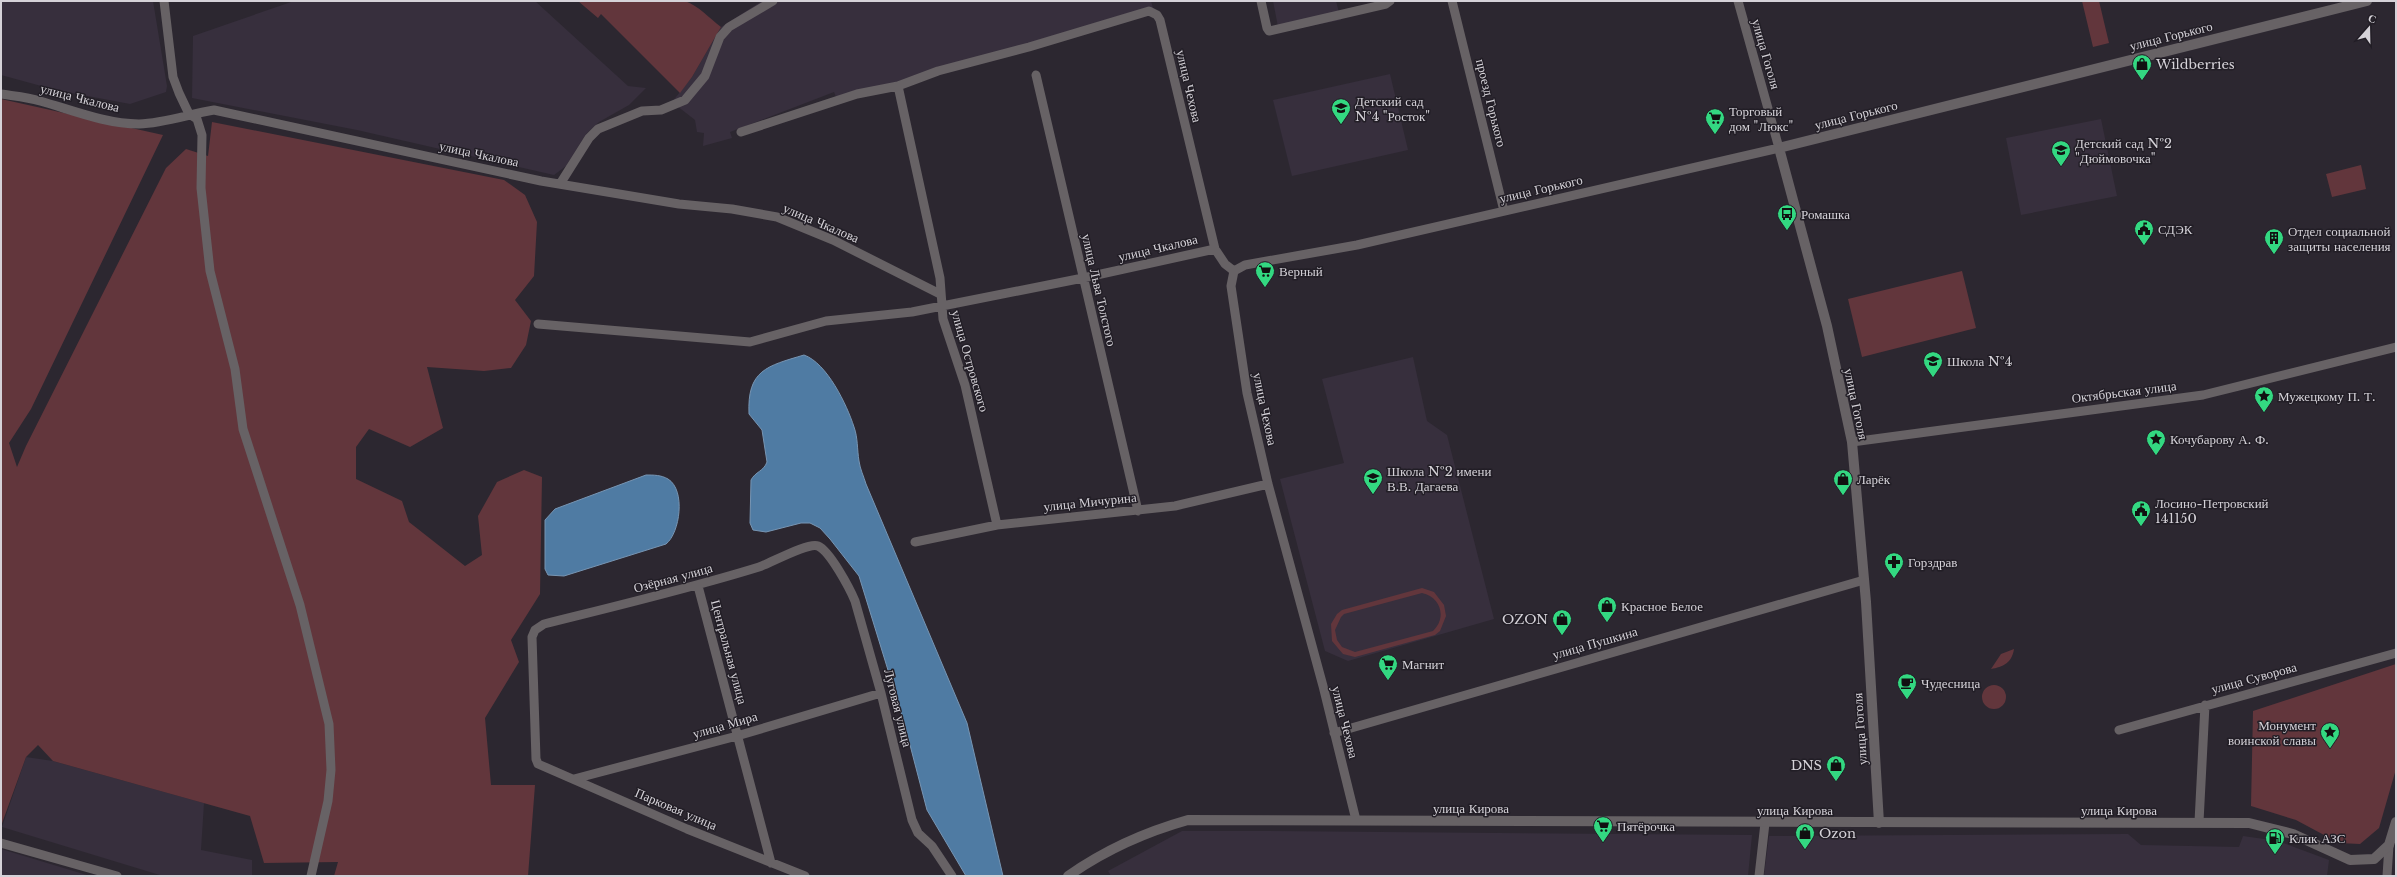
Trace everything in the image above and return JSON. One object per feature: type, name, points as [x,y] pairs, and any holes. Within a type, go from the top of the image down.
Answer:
[{"type":"street","points":[[164,1],[173,77],[189,114],[197,120],[202,135],[202,188],[210,271],[235,369],[242,429],[300,605],[329,724],[331,770],[328,801],[311,876]]},
{"type":"street","points":[[560,184],[589,138],[598,129],[642,111],[661,110],[685,100],[705,76],[720,37],[729,28],[773,1]]},
{"type":"street","points":[[1261,1],[1269,31],[1334,17],[1386,4],[1390,1]]},
{"type":"street","name":"проезд Горького","points":[[1452,1],[1504,211]]},
{"type":"street","name":"улица Гоголя","points":[[1738,1],[1827,326],[1852,442],[1864,580],[1879,823]]},
{"type":"street","name":"улица Горького","points":[[1234,271],[1245,265],[1357,245],[1779,148],[2367,1]]},
{"type":"street","name":"улица Чехова","points":[[898,86],[938,72],[1029,48],[1149,11],[1156,15],[1160,20],[1215,249],[1225,264],[1234,271],[1231,286],[1247,393],[1268,484],[1356,820]]},
{"type":"street","name":"улица Льва Толстого","points":[[1036,75],[1138,511]]},
{"type":"street","points":[[740,132],[857,94],[898,86]]},
{"type":"street","name":"улица Островского","points":[[898,86],[940,278],[941,305],[946,332],[966,385],[997,525]]},
{"type":"street","name":"улица Чкалова","points":[[1,94],[38,100],[99,118],[137,124],[166,122],[189,114],[214,110],[560,184],[679,204],[732,209],[777,217],[833,240],[940,294]]},
{"type":"street","name":"улица Чкалова","points":[[538,324],[750,342],[826,321],[912,312],[941,305],[1083,278],[1215,249]]},
{"type":"street","name":"Октябрьская улица","points":[[1852,442],[2203,395],[2396,347]]},
{"type":"street","name":"улица Мичурина","points":[[915,542],[997,525],[1175,506],[1268,484]]},
{"type":"street","name":"Озёрная улица","points":[[538,764],[536,759],[532,637],[535,630],[544,624],[698,586],[762,566],[809,546],[817,545]]},
{"type":"street","name":"Луговая улица","points":[[817,545],[826,552],[850,590],[881,693],[912,820],[918,833],[932,846],[952,876]]},
{"type":"street","name":"улица Пушкина","points":[[1334,733],[1864,580]]},
{"type":"street","name":"Центральная улица","points":[[698,586],[771,863]]},
{"type":"street","name":"улица Суворова","points":[[2119,730],[2204,705],[2396,654]]},
{"type":"street","name":"улица Мира","points":[[574,779],[737,736],[881,693]]},
{"type":"street","points":[[2199,822],[2204,705]]},
{"type":"street","name":"Парковая улица","points":[[538,764],[805,876]]},
{"type":"street","name":"улица Кирова","points":[[1068,876],[1089,861],[1149,831],[1188,820],[1765,823],[2199,822],[2256,825],[2293,834],[2350,860],[2374,859],[2389,845]]},
{"type":"street","points":[[2387,876],[2389,845],[2396,822]]},
{"type":"street","points":[[1759,876],[1765,823]]},
{"type":"street","points":[[1,843],[117,876]]},
{"type":"shaded area","points":[[1,1],[153,1],[167,86],[166,92],[130,104],[56,90],[1,75]]},
{"type":"shaded area","points":[[294,1],[535,1],[628,86],[646,88],[629,105],[599,122],[586,134],[566,166],[554,175],[357,130],[192,98],[193,36]]},
{"type":"shaded area","points":[[578,1],[685,1],[699,9],[721,27],[692,77],[680,93],[601,14],[598,18]]},
{"type":"shaded area","points":[[762,1],[1151,1],[1153,8],[899,82],[836,97],[834,92],[730,132],[732,138],[703,146],[704,133],[697,132],[695,120],[672,102],[692,77],[721,27]]},
{"type":"shaded area","points":[[1273,1],[1336,1],[1341,20],[1279,32]]},
{"type":"shaded area","points":[[2082,1],[2099,1],[2109,43],[2093,47]]},
{"type":"shaded area","name":"Детский сад №4 \"Росток\"","points":[[1390,74],[1408,150],[1292,176],[1273,100]]},
{"type":"shaded area","points":[[1,99],[163,135],[31,409],[9,443],[17,467],[26,446],[166,168],[186,149],[208,156],[212,122],[504,180],[525,195],[537,222],[534,276],[515,300],[531,321],[526,345],[511,368],[484,371],[427,367],[443,428],[410,447],[369,429],[356,447],[356,479],[402,501],[409,522],[465,566],[482,555],[478,516],[497,482],[524,470],[542,477],[540,594],[511,640],[519,662],[485,718],[491,785],[535,785],[528,876],[334,876],[338,862],[264,863],[250,816],[53,761],[38,745],[26,757],[1,826]]},
{"type":"shaded area","name":"Детский сад №2 \"Дюймовочка\"","points":[[2101,119],[2117,196],[2021,215],[2006,138]]},
{"type":"shaded area","points":[[2361,165],[2366,189],[2332,197],[2326,174]]},
{"type":"shaded area","points":[[1962,271],[1976,328],[1862,357],[1848,299]]},
{"type":"shaded area","name":"Школа №2 имени В.В. Дагаева","points":[[1413,357],[1427,421],[1447,435],[1494,619],[1348,661],[1325,651],[1280,479],[1344,463],[1322,379]]},
{"type":"shaded area","points":[[1422,588],[1434,592],[1444,605],[1446,616],[1440,631],[1435,635],[1355,657],[1343,654],[1332,641],[1331,624],[1337,614],[1342,610]],"holes":[[[1422,593],[1429,595],[1438,603],[1441,614],[1440,620],[1433,631],[1355,652],[1342,647],[1337,640],[1335,630],[1344,614]]]},
{"type":"shaded area","points":[[2014,649],[2011,658],[2006,664],[1991,669],[2001,654]]},
{"type":"shaded area","points":[[2396,664],[2396,769],[2379,828],[2360,844],[2339,843],[2296,820],[2251,806],[2253,711]]},
{"type":"shaded area","points":[[1994,685],[1999,686],[2005,692],[2005,702],[1999,708],[1994,709],[1989,708],[1983,702],[1982,697],[1983,692],[1989,686]]},
{"type":"shaded area","points":[[26,757],[53,761],[204,803],[201,850],[252,860],[252,876],[163,876],[2,827]]},
{"type":"shaded area","points":[[1182,831],[1752,835],[1748,876],[1111,876],[1108,871]]},
{"type":"shaded area","points":[[2128,834],[2141,845],[2239,847],[2243,836],[2278,841],[2329,860],[2327,876],[1764,876],[1769,836]]},
{"type":"shaded area","points":[[1,849],[90,876],[1,876]]},
{"type":"water","points":[[804,355],[812,359],[828,375],[851,418],[856,435],[860,464],[866,484],[967,723],[1003,876],[966,876],[927,810],[904,722],[859,576],[820,528],[810,523],[801,523],[766,532],[753,530],[750,523],[751,480],[766,465],[767,462],[762,430],[749,414],[749,399],[752,388],[756,379],[762,372],[770,367]]},
{"type":"water","points":[[646,475],[655,475],[668,479],[674,484],[677,492],[679,502],[678,522],[675,531],[666,544],[564,576],[548,575],[545,569],[545,520],[555,509]]},
{"type":"place","name":"Wildberries","points":[[2142,81]]},
{"type":"place","name":"Детский сад №4 \"Росток\"","points":[[1341,125]]},
{"type":"place","name":"Торговый дом \"Люкс\"","points":[[1715,135]]},
{"type":"place","name":"Детский сад №2 \"Дюймовочка\"","points":[[2061,167]]},
{"type":"place","name":"Ромашка","points":[[1787,231]]},
{"type":"place","name":"СДЭК","points":[[2144,246]]},
{"type":"place","name":"Отдел социальной защиты населения","points":[[2274,255]]},
{"type":"place","name":"Верный","points":[[1265,288]]},
{"type":"place","name":"Школа №4","points":[[1933,378]]},
{"type":"place","name":"Мужецкому П. Т.","points":[[2264,413]]},
{"type":"place","name":"Кочубарову А. Ф.","points":[[2156,456]]},
{"type":"place","name":"Школа №2 имени В.В. Дагаева","points":[[1373,495]]},
{"type":"place","name":"Ларёк","points":[[1843,496]]},
{"type":"place","name":"Лосино-Петровский 141150","points":[[2141,527]]},
{"type":"place","name":"Горздрав","points":[[1894,579]]},
{"type":"place","name":"Красное Белое","points":[[1607,623]]},
{"type":"place","name":"OZON","points":[[1562,636]]},
{"type":"place","name":"Магнит","points":[[1388,681]]},
{"type":"place","name":"Чудесница","points":[[1907,700]]},
{"type":"place","name":"Монумент воинской славы","points":[[2330,749]]},
{"type":"place","name":"DNS","points":[[1836,782]]},
{"type":"place","name":"Пятёрочка","points":[[1603,843]]},
{"type":"place","name":"Ozon","points":[[1805,850]]},
{"type":"place","name":"Клик АЗС","points":[[2275,855]]}]
